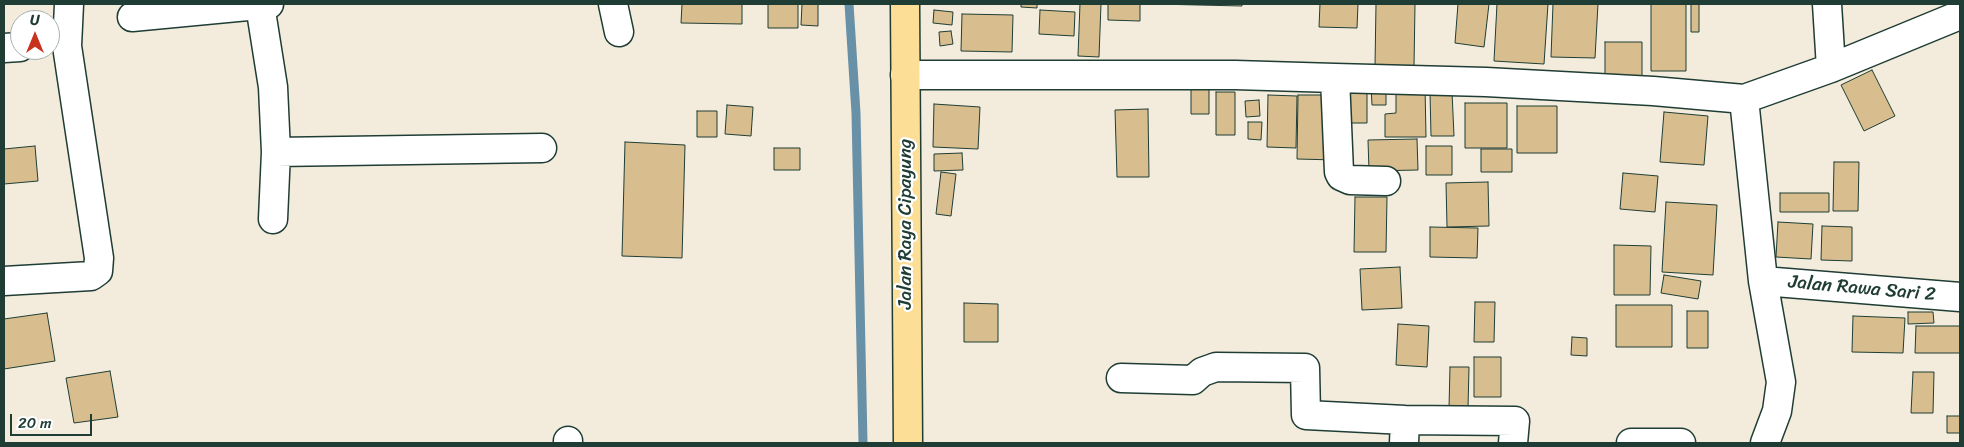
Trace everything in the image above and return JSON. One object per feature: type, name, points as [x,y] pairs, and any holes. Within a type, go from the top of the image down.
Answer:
[{"type":"main road","name":"Jalan Raya Cipayung","points":[[905,4],[908,443]]},
{"type":"street","points":[[60,42],[69,4]]},
{"type":"street","points":[[132,18],[264,4],[273,87],[276,152],[273,219]]},
{"type":"street","points":[[613,4],[619,32]]},
{"type":"street","points":[[1827,4],[1831,68]]},
{"type":"street","points":[[905,75],[1235,75],[1486,82],[1653,91],[1744,99],[1831,68],[1960,15]]},
{"type":"street","points":[[4,281],[91,276],[98,271],[99,258],[60,51]]},
{"type":"street","points":[[1335,78],[1339,172],[1341,176],[1350,180],[1386,181]]},
{"type":"street","points":[[1744,99],[1763,281],[1781,382],[1777,411],[1765,443]]},
{"type":"street","points":[[276,152],[542,148]]},
{"type":"street","name":"Jalan Rawa Sari 2","points":[[1763,281],[1960,297]]},
{"type":"street","points":[[1121,378],[1193,380],[1202,372],[1216,368],[1305,368],[1306,415],[1404,432],[1515,421],[1514,443]]},
{"type":"street","points":[[1631,443],[1681,443]]},
{"type":"building","points":[[682,4],[742,4],[742,24],[681,23]]},
{"type":"building","points":[[768,4],[798,4],[798,28],[768,28]]},
{"type":"building","points":[[802,4],[818,4],[818,26],[801,25]]},
{"type":"building","points":[[1021,4],[1037,4],[1037,8],[1021,7]]},
{"type":"building","points":[[1080,4],[1101,4],[1099,57],[1078,56]]},
{"type":"building","points":[[1108,4],[1140,4],[1140,21],[1108,20]]},
{"type":"building","points":[[1155,4],[1242,4],[1242,6]]},
{"type":"building","points":[[1320,4],[1358,4],[1357,28],[1319,27]]},
{"type":"building","points":[[1376,4],[1415,4],[1414,67],[1375,66]]},
{"type":"building","points":[[1458,4],[1489,4],[1484,47],[1455,43]]},
{"type":"building","points":[[1497,4],[1548,4],[1544,64],[1494,61]]},
{"type":"building","points":[[1553,4],[1598,4],[1595,58],[1551,57]]},
{"type":"building","points":[[1651,4],[1686,4],[1686,71],[1651,71]]},
{"type":"building","points":[[1691,4],[1699,4],[1699,32],[1691,32]]},
{"type":"building","points":[[934,10],[953,12],[952,25],[933,23]]},
{"type":"building","points":[[1040,10],[1075,12],[1074,36],[1039,34]]},
{"type":"building","points":[[962,14],[1013,15],[1012,52],[961,51]]},
{"type":"building","points":[[951,31],[953,44],[940,46],[939,32]]},
{"type":"building","points":[[1605,42],[1642,42],[1642,77],[1605,77]]},
{"type":"building","points":[[1872,70],[1895,116],[1864,131],[1841,85]]},
{"type":"building","points":[[1191,86],[1209,86],[1209,114],[1191,114]]},
{"type":"building","points":[[1371,86],[1386,86],[1386,105],[1372,105]]},
{"type":"building","points":[[1345,87],[1367,88],[1367,123],[1345,123]]},
{"type":"building","points":[[1396,87],[1425,87],[1426,137],[1385,137],[1385,114],[1396,113]]},
{"type":"building","points":[[1216,92],[1235,92],[1235,135],[1216,135]]},
{"type":"building","points":[[1430,92],[1452,92],[1454,136],[1431,136]]},
{"type":"building","points":[[1268,95],[1297,96],[1296,148],[1267,147]]},
{"type":"building","points":[[1298,95],[1326,95],[1336,160],[1297,159]]},
{"type":"building","points":[[1259,100],[1260,116],[1246,117],[1245,101]]},
{"type":"building","points":[[1465,103],[1507,103],[1507,148],[1465,148]]},
{"type":"building","points":[[934,104],[980,107],[978,149],[933,147]]},
{"type":"building","points":[[727,105],[753,107],[751,136],[725,134]]},
{"type":"building","points":[[1517,106],[1557,106],[1557,153],[1517,153]]},
{"type":"building","points":[[1148,109],[1149,177],[1117,177],[1115,110]]},
{"type":"building","points":[[697,111],[717,111],[717,137],[697,137]]},
{"type":"building","points":[[1664,112],[1708,116],[1704,165],[1660,162]]},
{"type":"building","points":[[1248,122],[1262,122],[1261,140],[1248,139]]},
{"type":"building","points":[[1417,139],[1418,170],[1369,171],[1368,140]]},
{"type":"building","points":[[625,142],[685,145],[682,258],[622,256]]},
{"type":"building","points":[[35,146],[38,181],[4,184],[4,149]]},
{"type":"building","points":[[1426,146],[1452,146],[1452,175],[1426,175]]},
{"type":"building","points":[[774,148],[800,148],[800,170],[774,170]]},
{"type":"building","points":[[1481,149],[1512,149],[1512,172],[1481,172]]},
{"type":"building","points":[[962,153],[963,170],[934,171],[934,154]]},
{"type":"building","points":[[1834,162],[1859,162],[1858,211],[1833,211]]},
{"type":"building","points":[[941,172],[956,174],[951,216],[936,214]]},
{"type":"building","points":[[1623,173],[1658,176],[1655,212],[1620,209]]},
{"type":"building","points":[[1488,182],[1489,226],[1447,227],[1446,183]]},
{"type":"building","points":[[1780,193],[1829,193],[1829,212],[1780,212]]},
{"type":"building","points":[[1355,197],[1387,197],[1386,252],[1354,252]]},
{"type":"building","points":[[1666,202],[1717,205],[1713,275],[1662,272]]},
{"type":"building","points":[[1778,222],[1813,224],[1811,259],[1776,257]]},
{"type":"building","points":[[1822,226],[1852,227],[1852,261],[1821,260]]},
{"type":"building","points":[[1430,227],[1478,228],[1477,258],[1430,257]]},
{"type":"building","points":[[1614,245],[1651,246],[1650,295],[1614,295]]},
{"type":"building","points":[[1400,267],[1402,308],[1362,310],[1360,269]]},
{"type":"building","points":[[1664,275],[1701,281],[1698,299],[1661,293]]},
{"type":"building","points":[[1475,302],[1495,302],[1494,342],[1474,342]]},
{"type":"building","points":[[964,303],[998,304],[998,342],[964,342]]},
{"type":"building","points":[[1616,305],[1672,305],[1672,347],[1616,347]]},
{"type":"building","points":[[1687,311],[1708,311],[1708,348],[1687,348]]},
{"type":"building","points":[[1908,312],[1933,312],[1934,323],[1908,324]]},
{"type":"building","points":[[47,313],[55,361],[4,369],[4,319]]},
{"type":"building","points":[[1853,316],[1905,318],[1903,353],[1852,352]]},
{"type":"building","points":[[1398,324],[1429,326],[1427,367],[1396,365]]},
{"type":"building","points":[[1916,326],[1960,326],[1960,353],[1915,353]]},
{"type":"building","points":[[1572,337],[1587,338],[1587,356],[1571,355]]},
{"type":"building","points":[[1474,357],[1501,357],[1501,397],[1474,397]]},
{"type":"building","points":[[1450,367],[1469,367],[1468,408],[1449,408]]},
{"type":"building","points":[[110,371],[118,417],[74,423],[66,378]]},
{"type":"building","points":[[1913,372],[1934,372],[1933,413],[1911,413]]},
{"type":"building","points":[[1947,416],[1960,416],[1960,433],[1947,433]]},
{"type":"waterway","points":[[849,4],[856,113],[863,443]]}]
